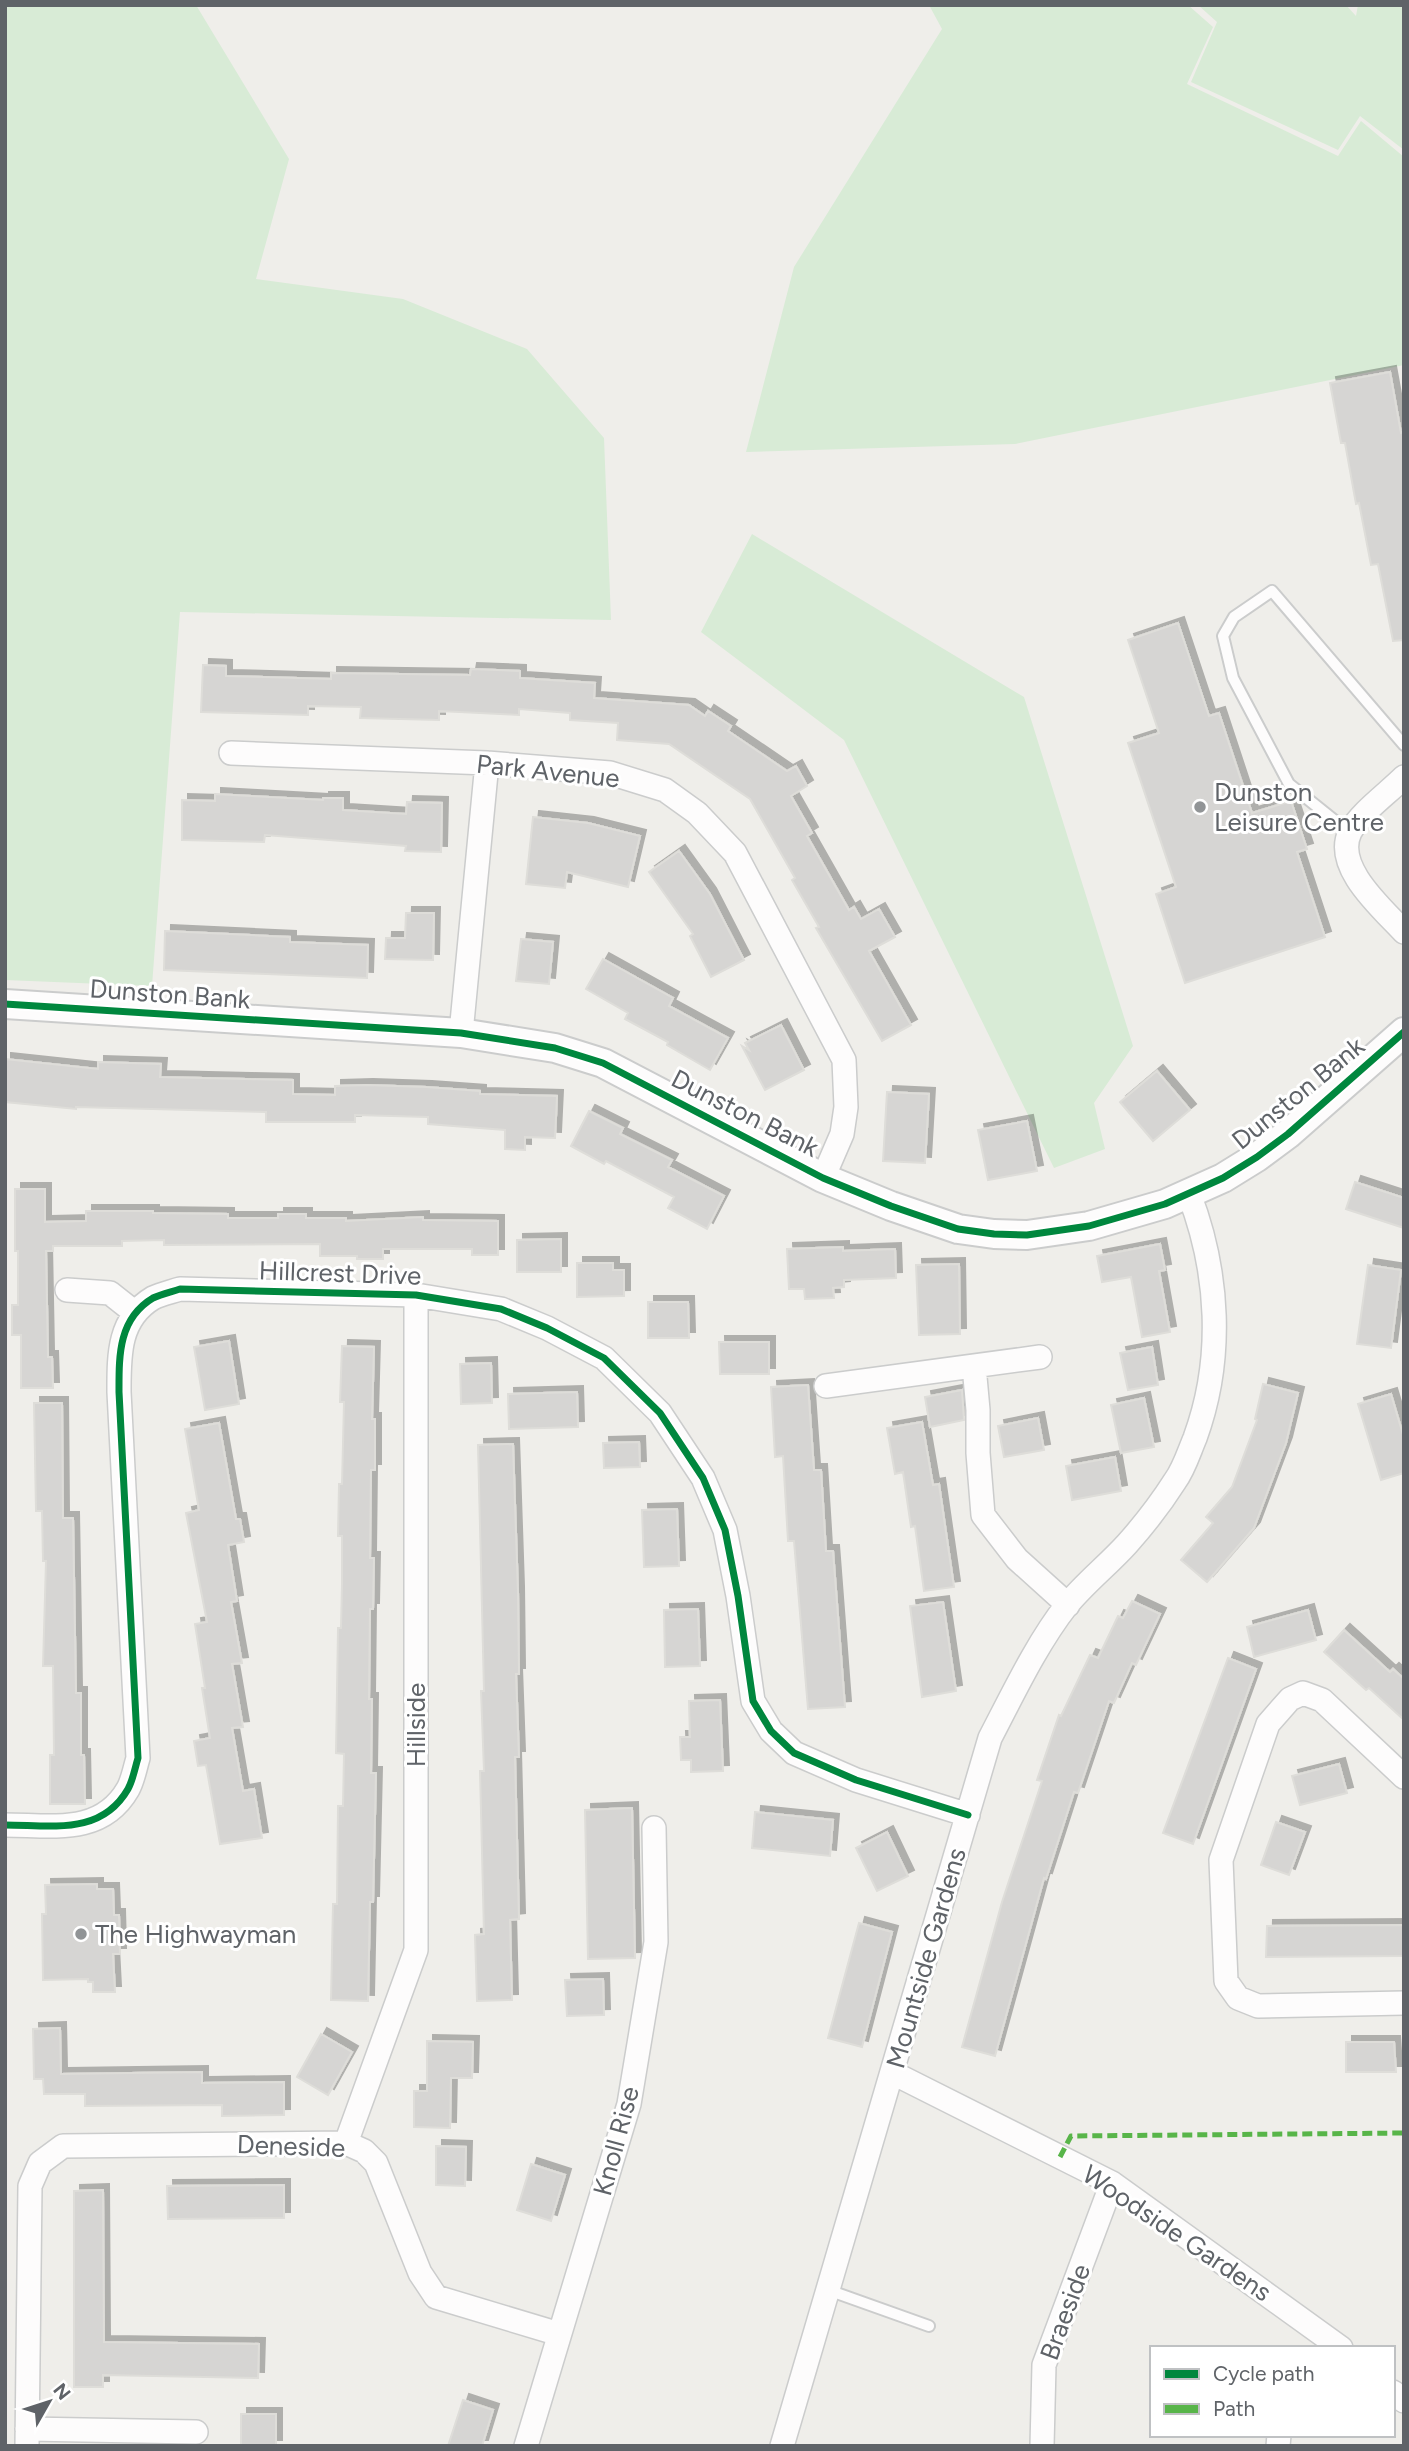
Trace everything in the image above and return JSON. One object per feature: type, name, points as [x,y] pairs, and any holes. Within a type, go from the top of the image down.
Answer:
[{"type":"street","name":"Park Avenue","points":[[231,753],[487,763],[610,773],[665,790],[696,813],[735,853],[844,1060],[846,1107],[842,1134],[823,1178]]},
{"type":"street","points":[[461,1033],[487,763]]},
{"type":"street","points":[[1404,778],[1358,821],[1350,833],[1347,846],[1348,862],[1359,881],[1404,932]]},
{"type":"street","name":"Dunston Bank","points":[[5,1004],[461,1033],[555,1048],[603,1063],[823,1178],[927,1219],[958,1228],[994,1234],[1027,1235],[1089,1226],[1141,1212],[1189,1194],[1235,1171],[1288,1134],[1404,1031]]},
{"type":"street","name":"Mountside Gardens","points":[[782,2446],[990,1738],[1024,1674],[1068,1605],[1127,1544],[1177,1480],[1201,1420],[1212,1367],[1215,1330],[1213,1290],[1201,1226],[1189,1194]]},
{"type":"street","points":[[5,1825],[85,1825],[103,1817],[129,1788],[138,1758],[119,1392],[119,1349],[134,1312],[110,1293],[67,1290]]},
{"type":"street","name":"Hillcrest Drive","points":[[134,1312],[155,1297],[180,1290],[416,1295],[501,1310],[547,1328],[604,1358],[660,1413],[707,1488],[725,1530],[738,1596],[753,1701],[771,1731],[794,1753],[856,1780],[968,1815]]},
{"type":"street","name":"Hillside","points":[[346,2143],[416,1950],[416,1295]]},
{"type":"street","points":[[826,1386],[1040,1357]]},
{"type":"street","points":[[974,1366],[983,1515],[1017,1559],[1068,1605]]},
{"type":"street","points":[[1404,1777],[1322,1700],[1303,1693],[1296,1696],[1290,1699],[1268,1724],[1221,1860],[1226,1982],[1238,1998],[1258,2006],[1404,2003]]},
{"type":"street","name":"Knoll Rise","points":[[526,2446],[629,2104],[656,1942],[654,1828]]},
{"type":"street","name":"Woodside Gardens","points":[[893,2073],[1112,2183],[1334,2345]]},
{"type":"street","name":"Deneside","points":[[27,2438],[30,2186],[40,2163],[63,2146],[346,2143],[364,2151],[376,2164],[420,2273],[436,2297],[559,2334]]},
{"type":"street","name":"Braeside","points":[[1042,2446],[1044,2365],[1112,2183]]},
{"type":"street","points":[[27,2438],[196,2432]]},
{"type":"lane","points":[[1350,833],[1289,784],[1233,678],[1223,636],[1234,617],[1272,591],[1404,745]]},
{"type":"lane","points":[[828,2290],[929,2326]]},
{"type":"green space","points":[[5,5],[196,5],[289,159],[256,279],[403,299],[527,349],[604,438],[611,620],[180,612],[152,986],[5,980]]},
{"type":"green space","points":[[929,5],[1188,5],[1213,27],[1187,84],[1338,156],[1361,121],[1404,157],[1404,365],[1015,444],[746,452],[794,267],[942,29]]},
{"type":"green space","points":[[1198,5],[1346,5],[1356,16],[1358,5],[1404,5],[1404,150],[1360,116],[1338,150],[1191,82],[1217,22]]},
{"type":"green space","points":[[752,534],[1024,697],[1133,1046],[1094,1103],[1105,1149],[1054,1168],[844,740],[701,632]]},
{"type":"building","points":[[1390,372],[1401,433],[1404,432],[1404,640],[1393,641],[1378,564],[1371,565],[1345,443],[1341,443],[1330,383]]},
{"type":"building","name":"Dunston Leisure Centre","points":[[1178,623],[1209,716],[1219,713],[1252,813],[1291,801],[1307,849],[1297,852],[1325,937],[1185,983],[1156,894],[1176,887],[1128,743],[1159,733],[1128,640]]},
{"type":"building","points":[[203,665],[226,666],[226,676],[331,679],[331,673],[470,675],[471,669],[520,671],[520,678],[595,683],[594,698],[689,705],[705,716],[708,711],[731,726],[728,731],[787,771],[796,766],[807,786],[791,796],[812,833],[807,836],[849,910],[854,907],[861,919],[879,909],[895,937],[869,951],[911,1025],[882,1041],[816,928],[819,927],[792,880],[795,878],[750,799],[669,744],[617,740],[618,723],[570,720],[570,713],[519,709],[519,715],[439,711],[439,720],[360,718],[361,707],[308,706],[308,715],[201,712]]},
{"type":"building","points":[[215,794],[323,800],[343,798],[343,810],[406,814],[407,802],[442,803],[441,852],[405,851],[406,846],[265,835],[264,842],[182,840],[182,800],[215,801]]},
{"type":"building","points":[[533,817],[588,823],[640,836],[628,887],[567,872],[565,888],[526,884]]},
{"type":"building","points":[[679,851],[710,894],[744,960],[711,977],[690,936],[693,934],[649,872]]},
{"type":"building","points":[[406,913],[434,913],[433,960],[385,959],[386,938],[405,938]]},
{"type":"building","points":[[165,931],[290,937],[290,942],[368,945],[367,978],[164,970]]},
{"type":"building","points":[[521,939],[553,942],[549,984],[516,981]]},
{"type":"building","points":[[603,959],[673,998],[669,1006],[728,1038],[710,1070],[667,1045],[668,1042],[625,1019],[628,1013],[586,989]]},
{"type":"building","points":[[781,1025],[804,1070],[765,1090],[742,1046],[749,1050],[745,1043]]},
{"type":"building","points":[[5,1059],[98,1069],[98,1062],[161,1064],[160,1077],[293,1080],[293,1094],[335,1095],[335,1086],[367,1085],[480,1091],[480,1094],[557,1096],[555,1138],[525,1137],[525,1150],[505,1149],[505,1130],[428,1124],[428,1117],[355,1115],[355,1122],[266,1122],[266,1112],[76,1109],[5,1102]]},
{"type":"building","points":[[1157,1071],[1190,1110],[1153,1141],[1120,1102]]},
{"type":"building","points":[[887,1092],[929,1094],[925,1163],[883,1161]]},
{"type":"building","points":[[589,1111],[623,1128],[620,1134],[672,1160],[668,1167],[724,1196],[707,1229],[668,1208],[674,1197],[571,1146]]},
{"type":"building","points":[[1027,1121],[1037,1171],[988,1180],[978,1130]]},
{"type":"building","points":[[1355,1182],[1404,1198],[1404,1228],[1346,1209]]},
{"type":"building","points":[[15,1189],[45,1189],[45,1222],[86,1221],[86,1211],[228,1214],[228,1218],[278,1218],[278,1214],[306,1214],[306,1218],[346,1218],[346,1221],[423,1217],[423,1220],[498,1221],[498,1255],[472,1255],[472,1249],[383,1249],[383,1259],[357,1259],[357,1256],[320,1256],[320,1244],[164,1245],[164,1240],[122,1241],[122,1246],[53,1246],[53,1251],[46,1251],[48,1357],[52,1357],[53,1388],[21,1388],[21,1335],[12,1335],[12,1305],[18,1305]]},
{"type":"building","points":[[561,1239],[561,1272],[517,1272],[517,1240]]},
{"type":"building","points":[[1160,1244],[1165,1270],[1159,1271],[1170,1332],[1142,1337],[1131,1277],[1102,1282],[1097,1256]]},
{"type":"building","points":[[843,1247],[843,1251],[895,1249],[896,1278],[844,1280],[844,1287],[833,1288],[834,1298],[805,1299],[804,1289],[789,1289],[787,1249]]},
{"type":"building","points":[[577,1263],[613,1263],[613,1270],[624,1270],[624,1296],[577,1297]]},
{"type":"building","points":[[959,1264],[960,1334],[919,1335],[916,1265]]},
{"type":"building","points":[[1368,1265],[1401,1270],[1391,1348],[1357,1344]]},
{"type":"building","points":[[648,1302],[688,1302],[689,1338],[648,1338]]},
{"type":"building","points":[[229,1341],[239,1404],[205,1410],[194,1347]]},
{"type":"building","points":[[719,1342],[769,1342],[769,1374],[720,1374]]},
{"type":"building","points":[[342,1346],[374,1347],[372,1419],[375,1419],[375,1470],[371,1470],[370,1558],[374,1558],[373,1609],[370,1609],[369,1699],[372,1699],[371,1773],[376,1773],[368,2001],[331,2000],[333,1904],[337,1904],[338,1806],[343,1806],[344,1754],[336,1753],[338,1628],[341,1628],[342,1583],[342,1536],[338,1536],[344,1402],[340,1402]]},
{"type":"building","points":[[1152,1347],[1158,1385],[1128,1390],[1120,1353]]},
{"type":"building","points":[[491,1363],[492,1403],[461,1404],[460,1364]]},
{"type":"building","points":[[1263,1384],[1298,1393],[1286,1443],[1254,1528],[1207,1582],[1181,1560],[1213,1523],[1206,1517],[1232,1487],[1257,1420],[1255,1419]]},
{"type":"building","points":[[808,1385],[814,1470],[821,1470],[826,1551],[833,1551],[845,1707],[808,1709],[794,1541],[788,1541],[783,1456],[775,1457],[771,1387]]},
{"type":"building","points":[[962,1390],[964,1420],[930,1427],[925,1397]]},
{"type":"building","points":[[577,1392],[578,1427],[509,1429],[508,1394]]},
{"type":"building","points":[[1391,1394],[1404,1438],[1404,1473],[1381,1480],[1358,1404]]},
{"type":"building","points":[[1144,1398],[1154,1447],[1121,1453],[1111,1405]]},
{"type":"building","points":[[34,1403],[62,1403],[63,1518],[73,1518],[76,1693],[81,1693],[81,1755],[84,1755],[85,1804],[50,1804],[50,1755],[54,1755],[53,1666],[43,1666],[46,1561],[43,1561],[42,1511],[36,1511]]},
{"type":"building","points":[[1038,1418],[1044,1450],[1004,1457],[998,1426]]},
{"type":"building","points":[[922,1422],[933,1485],[939,1484],[954,1587],[924,1591],[915,1526],[911,1527],[903,1472],[895,1474],[887,1428]]},
{"type":"building","points":[[219,1423],[236,1519],[240,1519],[244,1542],[228,1545],[237,1601],[231,1602],[242,1663],[232,1664],[243,1727],[232,1728],[243,1791],[254,1789],[262,1838],[220,1844],[206,1765],[198,1766],[194,1741],[210,1738],[195,1624],[207,1622],[186,1513],[199,1510],[185,1429]]},
{"type":"building","points":[[639,1442],[640,1467],[604,1468],[603,1443]]},
{"type":"building","points":[[513,1444],[518,1592],[519,1674],[516,1674],[519,1757],[515,1757],[519,1919],[510,1920],[512,2000],[477,2001],[475,1935],[484,1934],[480,1771],[484,1771],[481,1691],[484,1691],[478,1445]]},
{"type":"building","points":[[1115,1457],[1121,1491],[1072,1500],[1066,1466]]},
{"type":"building","points":[[677,1509],[679,1566],[644,1567],[642,1510]]},
{"type":"building","points":[[1132,1601],[1160,1614],[1136,1665],[1132,1663],[1114,1703],[1109,1701],[1078,1793],[1074,1792],[1046,1879],[1044,1878],[995,2056],[962,2047],[1002,1902],[1042,1781],[1037,1780],[1059,1715],[1061,1716],[1090,1655],[1098,1658],[1118,1616],[1123,1618]]},
{"type":"building","points":[[943,1602],[956,1691],[922,1697],[910,1606]]},
{"type":"building","points":[[698,1609],[700,1666],[665,1667],[664,1610]]},
{"type":"building","points":[[1308,1610],[1316,1640],[1254,1657],[1247,1627]]},
{"type":"building","points":[[1344,1630],[1390,1672],[1393,1669],[1404,1679],[1404,1720],[1324,1652]]},
{"type":"building","points":[[1228,1658],[1256,1669],[1193,1844],[1163,1833]]},
{"type":"building","points":[[720,1700],[723,1771],[691,1772],[691,1760],[681,1760],[680,1737],[690,1737],[689,1701]]},
{"type":"building","points":[[1339,1764],[1347,1793],[1300,1805],[1292,1776]]},
{"type":"building","points":[[632,1808],[635,1958],[588,1959],[585,1810]]},
{"type":"building","points":[[755,1812],[833,1820],[830,1856],[752,1848]]},
{"type":"building","points":[[1276,1822],[1305,1832],[1289,1875],[1261,1865]]},
{"type":"building","points":[[887,1832],[908,1876],[877,1891],[856,1848]]},
{"type":"building","name":"The Highwayman","points":[[97,1884],[97,1889],[113,1889],[114,1915],[119,1915],[120,1954],[113,1954],[115,1992],[93,1992],[93,1982],[88,1982],[88,1979],[43,1980],[42,1914],[46,1914],[45,1885]]},
{"type":"building","points":[[859,1923],[892,1932],[862,2047],[828,2038]]},
{"type":"building","points":[[1404,1925],[1404,1956],[1266,1957],[1267,1926]]},
{"type":"building","points":[[603,1979],[604,2015],[567,2016],[565,1980]]},
{"type":"building","points":[[60,2028],[61,2074],[202,2072],[202,2083],[284,2082],[284,2115],[222,2116],[222,2105],[85,2106],[85,2094],[44,2094],[43,2079],[34,2079],[33,2029]]},
{"type":"building","points":[[321,2034],[352,2052],[328,2095],[297,2077]]},
{"type":"building","points":[[427,2041],[473,2042],[472,2078],[451,2078],[450,2128],[414,2127],[414,2091],[427,2091]]},
{"type":"building","points":[[1346,2042],[1394,2042],[1396,2072],[1346,2072]]},
{"type":"building","points":[[436,2146],[466,2147],[465,2186],[436,2185]]},
{"type":"building","points":[[531,2164],[565,2175],[551,2221],[517,2210]]},
{"type":"building","points":[[284,2185],[284,2218],[168,2219],[167,2186]]},
{"type":"building","points":[[103,2190],[104,2342],[259,2344],[258,2378],[103,2375],[103,2387],[74,2387],[74,2191]]},
{"type":"building","points":[[463,2400],[493,2410],[482,2446],[448,2446]]},
{"type":"building","points":[[241,2414],[276,2414],[276,2446],[241,2446]]},
{"type":"marked path","points":[[1060,2157],[1071,2136],[1404,2133]]},
{"type":"cycle path","points":[[5,1004],[461,1033],[555,1048],[603,1063],[823,1178],[891,1206],[958,1229],[1027,1235],[1089,1226],[1165,1204],[1223,1178],[1288,1134],[1404,1032]]},
{"type":"cycle path","points":[[5,1825],[57,1826],[89,1821],[117,1804],[133,1778],[138,1758],[119,1365],[123,1339],[133,1316],[153,1298],[180,1289],[416,1295],[501,1309],[547,1328],[604,1358],[660,1413],[703,1478],[725,1530],[738,1596],[753,1701],[771,1731],[794,1753],[856,1780],[968,1815]]},
{"type":"place","name":"Dunston Leisure Centre","points":[[1200,807]]},
{"type":"place","name":"The Highwayman","points":[[81,1934]]}]
